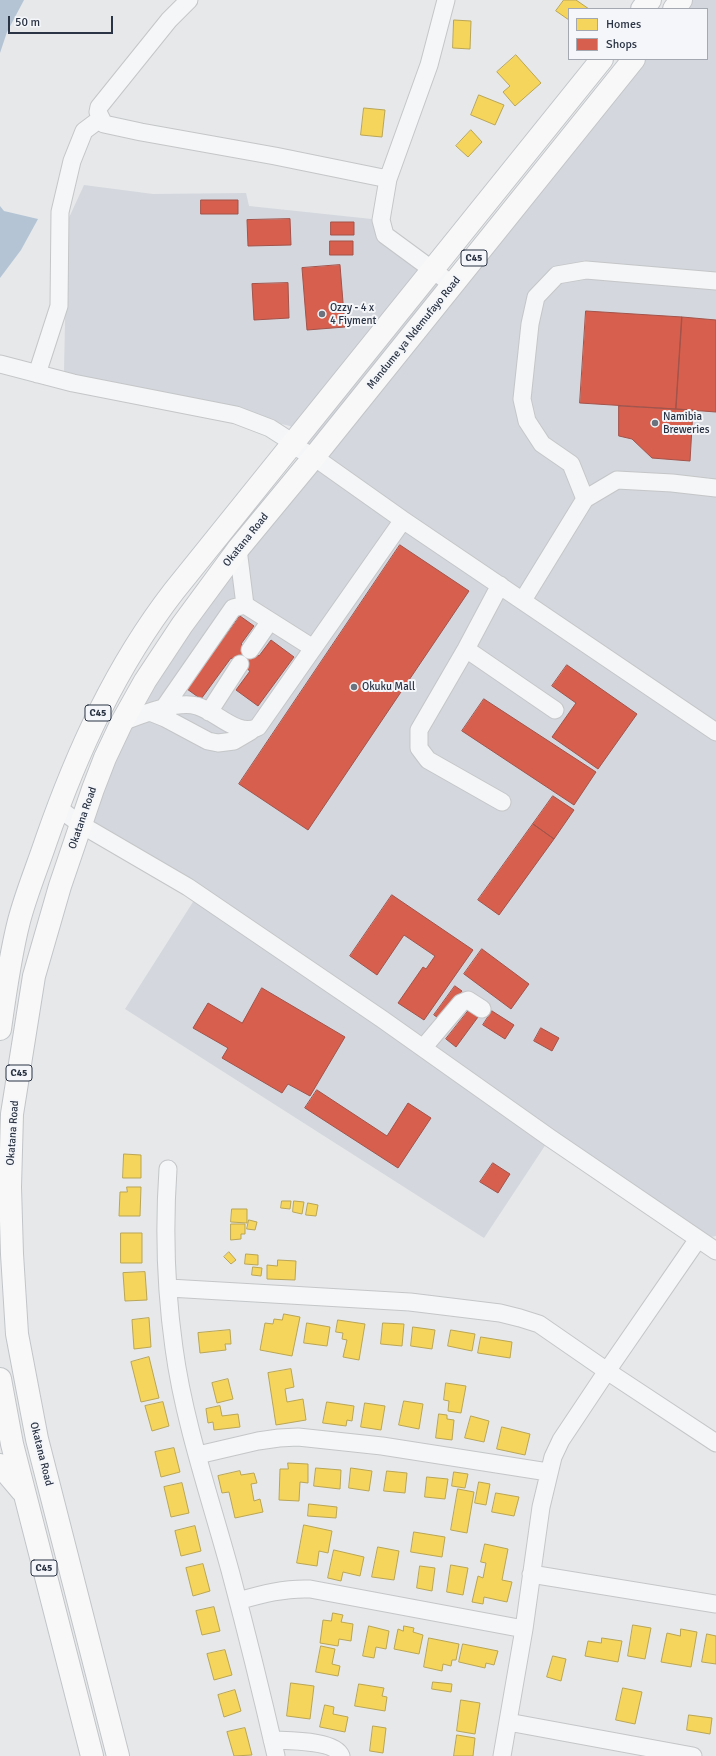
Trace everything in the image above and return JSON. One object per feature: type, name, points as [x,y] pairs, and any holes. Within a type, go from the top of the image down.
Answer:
[{"type":"main road","points":[[643,8],[650,0]]},
{"type":"main road","points":[[675,8],[681,0]]},
{"type":"main road","name":"C45","points":[[0,1029],[19,922],[31,879],[57,807],[91,727],[134,647],[154,616],[601,60]]},
{"type":"main road","name":"Mandume ya Ndemufayo Road","points":[[314,457],[633,60]]},
{"type":"main road","name":"Okatana Road","points":[[118,1756],[31,1410],[16,1334],[10,1187],[12,1114],[34,976],[80,824],[105,758],[122,722],[145,681],[182,625],[238,550],[314,457]]},
{"type":"main road","name":"C45","points":[[0,1379],[3,1415],[26,1497],[92,1756]]},
{"type":"main road","points":[[0,1465],[26,1497]]},
{"type":"street","points":[[189,0],[169,20],[99,107],[98,112],[104,124],[388,179]]},
{"type":"street","points":[[446,0],[429,65],[388,179],[381,220],[385,235],[453,285]]},
{"type":"street","points":[[37,374],[59,306],[60,212],[72,161],[84,131],[100,118]]},
{"type":"street","points":[[585,499],[571,464],[542,444],[527,421],[522,399],[530,324],[536,297],[557,275],[586,270],[716,281]]},
{"type":"street","points":[[0,364],[37,374],[236,415],[270,428],[284,437],[292,445],[314,457],[403,520],[716,732]]},
{"type":"street","points":[[523,600],[585,499],[617,480],[672,483],[716,488]]},
{"type":"street","points":[[156,710],[165,718],[208,741],[218,743],[234,740],[258,727],[403,520]]},
{"type":"street","points":[[238,550],[245,605]]},
{"type":"street","points":[[500,585],[466,649],[419,730],[419,748],[428,760],[502,802]]},
{"type":"street","points":[[156,710],[233,608],[245,605],[313,648]]},
{"type":"street","points":[[250,650],[270,621]]},
{"type":"street","points":[[466,649],[555,710]]},
{"type":"street","points":[[209,712],[240,664]]},
{"type":"street","points":[[122,722],[156,710],[181,705],[196,705],[242,730],[251,731]]},
{"type":"street","points":[[57,807],[80,824],[188,887],[716,1251]]},
{"type":"street","points":[[423,1048],[462,1003],[468,1000],[482,1008]]},
{"type":"street","points":[[168,1169],[166,1233],[169,1288],[174,1348],[181,1389],[238,1601],[274,1748],[326,1744],[340,1753],[341,1756]]},
{"type":"street","points":[[502,1756],[524,1629],[531,1574],[548,1472],[553,1457],[562,1440],[607,1371],[698,1239]]},
{"type":"street","points":[[169,1288],[410,1302],[500,1313],[539,1324],[607,1371],[716,1442]]},
{"type":"street","points":[[3,1415],[31,1410]]},
{"type":"street","points":[[198,1455],[258,1441],[298,1437],[382,1446],[548,1472]]},
{"type":"street","points":[[531,1574],[716,1604]]},
{"type":"street","points":[[238,1601],[277,1590],[293,1588],[310,1589],[524,1629]]},
{"type":"street","points":[[508,1722],[693,1756]]},
{"type":"shaded area","points":[[681,0],[716,0],[716,1236],[698,1239],[550,1138],[484,1238],[125,1009],[198,894],[83,824],[135,708],[314,457],[290,426],[64,372],[67,222],[84,185],[153,194],[246,193],[249,206],[381,220],[453,285],[633,60],[708,60],[708,8],[675,8]]},
{"type":"water","points":[[0,0],[24,0],[7,32],[0,53]]},
{"type":"water","points":[[0,206],[4,211],[38,219],[21,250],[0,278]]},
{"type":"building: Homes","points":[[564,0],[576,0],[588,8],[568,8],[568,19],[556,11]]},
{"type":"building: Homes","points":[[454,20],[471,21],[470,49],[453,48]]},
{"type":"building: Homes","points":[[516,55],[541,83],[515,106],[503,92],[510,86],[497,72]]},
{"type":"building: Homes","points":[[479,95],[504,105],[495,125],[471,115]]},
{"type":"building: Homes","points":[[364,108],[385,110],[382,137],[361,135]]},
{"type":"building: Homes","points":[[471,130],[482,142],[468,157],[456,146]]},
{"type":"building: Homes","points":[[124,1154],[141,1155],[141,1178],[123,1178]]},
{"type":"building: Homes","points":[[127,1187],[141,1187],[140,1216],[119,1216],[120,1192],[127,1192]]},
{"type":"building: Homes","points":[[282,1201],[291,1201],[290,1209],[281,1208]]},
{"type":"building: Homes","points":[[294,1201],[304,1202],[302,1214],[293,1212]]},
{"type":"building: Homes","points":[[308,1203],[318,1205],[316,1216],[306,1215]]},
{"type":"building: Homes","points":[[232,1209],[247,1209],[247,1223],[231,1222]]},
{"type":"building: Homes","points":[[249,1220],[257,1222],[255,1230],[247,1229]]},
{"type":"building: Homes","points":[[231,1224],[245,1224],[245,1234],[241,1234],[241,1239],[231,1240]]},
{"type":"building: Homes","points":[[121,1233],[142,1233],[142,1263],[121,1263]]},
{"type":"building: Homes","points":[[229,1252],[236,1260],[231,1264],[224,1257]]},
{"type":"building: Homes","points":[[246,1254],[258,1255],[258,1265],[245,1264]]},
{"type":"building: Homes","points":[[278,1260],[296,1261],[295,1280],[267,1279],[267,1265],[277,1266]]},
{"type":"building: Homes","points":[[253,1267],[262,1268],[261,1276],[252,1275]]},
{"type":"building: Homes","points":[[145,1272],[147,1300],[125,1301],[123,1273]]},
{"type":"building: Homes","points":[[284,1314],[300,1317],[292,1356],[260,1350],[265,1323],[273,1324],[274,1319],[282,1320]]},
{"type":"building: Homes","points":[[149,1318],[151,1347],[134,1349],[132,1320]]},
{"type":"building: Homes","points":[[338,1320],[365,1324],[359,1360],[343,1357],[347,1340],[342,1339],[343,1333],[336,1332]]},
{"type":"building: Homes","points":[[307,1323],[330,1327],[327,1346],[304,1343]]},
{"type":"building: Homes","points":[[383,1323],[404,1324],[402,1346],[381,1344]]},
{"type":"building: Homes","points":[[413,1327],[435,1330],[432,1349],[411,1346]]},
{"type":"building: Homes","points":[[230,1330],[231,1344],[225,1344],[226,1350],[200,1353],[198,1333]]},
{"type":"building: Homes","points":[[451,1330],[475,1334],[472,1351],[448,1346]]},
{"type":"building: Homes","points":[[481,1337],[512,1342],[510,1358],[478,1353]]},
{"type":"building: Homes","points":[[149,1357],[159,1398],[141,1402],[131,1362]]},
{"type":"building: Homes","points":[[291,1369],[294,1387],[285,1389],[287,1402],[303,1399],[306,1420],[276,1425],[268,1373]]},
{"type":"building: Homes","points":[[228,1379],[233,1399],[217,1403],[212,1383]]},
{"type":"building: Homes","points":[[446,1383],[466,1386],[461,1413],[448,1411],[449,1401],[444,1400]]},
{"type":"building: Homes","points":[[404,1401],[423,1404],[419,1429],[399,1425]]},
{"type":"building: Homes","points":[[163,1402],[169,1426],[152,1431],[145,1406]]},
{"type":"building: Homes","points":[[327,1402],[354,1406],[352,1421],[347,1420],[346,1426],[323,1423]]},
{"type":"building: Homes","points":[[365,1403],[385,1406],[381,1430],[361,1427]]},
{"type":"building: Homes","points":[[220,1406],[222,1416],[238,1414],[240,1427],[214,1430],[213,1422],[208,1423],[206,1409]]},
{"type":"building: Homes","points":[[439,1414],[447,1415],[447,1419],[454,1420],[452,1440],[436,1438]]},
{"type":"building: Homes","points":[[471,1416],[489,1421],[484,1442],[465,1438]]},
{"type":"building: Homes","points":[[502,1427],[530,1434],[525,1455],[497,1449]]},
{"type":"building: Homes","points":[[174,1448],[180,1472],[161,1477],[155,1452]]},
{"type":"building: Homes","points":[[288,1463],[308,1464],[308,1483],[300,1482],[299,1501],[279,1500],[280,1469],[288,1469]]},
{"type":"building: Homes","points":[[316,1468],[341,1470],[340,1489],[314,1486]]},
{"type":"building: Homes","points":[[351,1468],[372,1471],[369,1491],[349,1488]]},
{"type":"building: Homes","points":[[240,1471],[241,1475],[254,1473],[257,1483],[251,1484],[254,1501],[260,1499],[263,1512],[235,1518],[229,1492],[222,1493],[218,1476]]},
{"type":"building: Homes","points":[[387,1471],[407,1473],[405,1493],[384,1491]]},
{"type":"building: Homes","points":[[454,1472],[468,1474],[465,1488],[452,1486]]},
{"type":"building: Homes","points":[[427,1477],[448,1479],[445,1499],[425,1497]]},
{"type":"building: Homes","points":[[479,1482],[490,1484],[486,1505],[475,1503]]},
{"type":"building: Homes","points":[[182,1483],[189,1513],[171,1517],[164,1487]]},
{"type":"building: Homes","points":[[458,1489],[474,1492],[467,1533],[451,1530]]},
{"type":"building: Homes","points":[[496,1493],[519,1497],[514,1516],[492,1512]]},
{"type":"building: Homes","points":[[309,1504],[337,1507],[336,1518],[308,1516]]},
{"type":"building: Homes","points":[[304,1525],[332,1531],[328,1553],[319,1551],[317,1566],[297,1563]]},
{"type":"building: Homes","points":[[195,1526],[201,1551],[181,1556],[175,1531]]},
{"type":"building: Homes","points":[[414,1532],[445,1537],[442,1557],[411,1552]]},
{"type":"building: Homes","points":[[485,1544],[508,1549],[502,1580],[512,1582],[507,1602],[484,1597],[483,1604],[472,1602],[478,1576],[483,1578],[486,1563],[481,1562]]},
{"type":"building: Homes","points":[[378,1547],[399,1551],[394,1580],[372,1577]]},
{"type":"building: Homes","points":[[334,1550],[364,1557],[360,1576],[343,1572],[341,1581],[328,1578]]},
{"type":"building: Homes","points":[[203,1564],[210,1591],[193,1596],[186,1568]]},
{"type":"building: Homes","points":[[451,1565],[468,1568],[463,1595],[447,1592]]},
{"type":"building: Homes","points":[[420,1566],[435,1568],[432,1591],[417,1588]]},
{"type":"building: Homes","points":[[214,1607],[220,1631],[202,1635],[196,1611]]},
{"type":"building: Homes","points":[[333,1613],[343,1615],[341,1622],[353,1624],[351,1641],[339,1639],[338,1646],[320,1643],[323,1620],[331,1621]]},
{"type":"building: Homes","points":[[633,1625],[651,1628],[645,1659],[628,1656]]},
{"type":"building: Homes","points":[[369,1626],[389,1631],[386,1649],[376,1647],[374,1658],[363,1656]]},
{"type":"building: Homes","points":[[404,1626],[414,1628],[413,1632],[423,1635],[419,1654],[394,1649],[398,1629],[403,1631]]},
{"type":"building: Homes","points":[[681,1629],[697,1632],[691,1667],[661,1662],[667,1633],[680,1636]]},
{"type":"building: Homes","points":[[707,1634],[716,1636],[716,1664],[702,1662]]},
{"type":"building: Homes","points":[[429,1638],[459,1644],[456,1660],[452,1660],[451,1666],[443,1664],[442,1671],[424,1667]]},
{"type":"building: Homes","points":[[602,1638],[622,1641],[618,1662],[585,1656],[588,1641],[601,1643]]},
{"type":"building: Homes","points":[[463,1644],[498,1651],[494,1665],[486,1663],[485,1668],[459,1662]]},
{"type":"building: Homes","points":[[321,1646],[335,1649],[332,1664],[340,1666],[338,1676],[316,1672]]},
{"type":"building: Homes","points":[[225,1650],[232,1675],[214,1680],[207,1654]]},
{"type":"building: Homes","points":[[553,1656],[566,1659],[561,1681],[547,1677]]},
{"type":"building: Homes","points":[[433,1682],[452,1684],[451,1692],[432,1689]]},
{"type":"building: Homes","points":[[291,1683],[314,1686],[310,1719],[287,1716]]},
{"type":"building: Homes","points":[[359,1684],[384,1688],[382,1696],[387,1697],[385,1711],[355,1706]]},
{"type":"building: Homes","points":[[623,1688],[642,1692],[635,1724],[616,1720]]},
{"type":"building: Homes","points":[[235,1690],[241,1711],[224,1717],[218,1695]]},
{"type":"building: Homes","points":[[461,1700],[480,1703],[475,1734],[457,1731]]},
{"type":"building: Homes","points":[[325,1705],[334,1707],[333,1714],[348,1717],[345,1732],[320,1727]]},
{"type":"building: Homes","points":[[689,1715],[712,1718],[710,1734],[687,1730]]},
{"type":"building: Homes","points":[[373,1726],[386,1728],[383,1753],[370,1751]]},
{"type":"building: Homes","points":[[245,1728],[252,1755],[234,1756],[227,1732]]},
{"type":"building: Homes","points":[[457,1735],[475,1738],[473,1756],[454,1756]]},
{"type":"building: Shops","points":[[201,200],[238,200],[238,214],[201,214]]},
{"type":"building: Shops","points":[[290,219],[291,245],[248,246],[247,220]]},
{"type":"building: Shops","points":[[331,222],[354,222],[354,235],[331,235]]},
{"type":"building: Shops","points":[[330,241],[353,241],[353,255],[330,255]]},
{"type":"building: Shops","points":[[340,265],[345,327],[307,330],[302,268]]},
{"type":"building: Shops","points":[[288,283],[289,318],[254,320],[252,284]]},
{"type":"building: Shops","points":[[586,311],[682,317],[676,409],[580,403]]},
{"type":"building: Shops","points":[[682,317],[716,320],[716,412],[676,409]]},
{"type":"building: Shops","name":"Namibia Breweries","points":[[619,406],[693,410],[690,461],[652,458],[632,439],[619,436]]},
{"type":"building: Shops","name":"Okuku Mall","points":[[400,545],[469,591],[308,830],[239,784]]},
{"type":"building: Shops","points":[[240,616],[254,626],[241,644],[259,656],[271,640],[294,657],[258,706],[236,690],[250,671],[231,658],[201,699],[187,689]]},
{"type":"building: Shops","points":[[567,665],[637,714],[598,769],[552,737],[576,703],[552,686]]},
{"type":"building: Shops","points":[[484,699],[596,772],[574,805],[462,731]]},
{"type":"building: Shops","points":[[553,796],[574,810],[554,839],[533,824]]},
{"type":"building: Shops","points":[[533,824],[554,839],[499,915],[478,900]]},
{"type":"building: Shops","points":[[392,895],[473,950],[424,1020],[398,1003],[423,967],[426,969],[435,956],[404,935],[377,975],[350,956]]},
{"type":"building: Shops","points":[[482,949],[529,984],[511,1009],[464,974]]},
{"type":"building: Shops","points":[[455,986],[462,991],[441,1020],[434,1015]]},
{"type":"building: Shops","points":[[262,988],[345,1037],[310,1096],[288,1084],[282,1093],[222,1058],[228,1048],[193,1028],[208,1003],[242,1023]]},
{"type":"building: Shops","points":[[469,1010],[478,1017],[456,1047],[446,1039]]},
{"type":"building: Shops","points":[[492,1011],[514,1025],[505,1039],[483,1025]]},
{"type":"building: Shops","points":[[541,1028],[559,1038],[552,1051],[534,1041]]},
{"type":"building: Shops","points":[[317,1090],[387,1136],[408,1103],[431,1118],[398,1168],[305,1108]]},
{"type":"building: Shops","points":[[493,1163],[510,1174],[498,1193],[480,1182]]},
{"type":"place","name":"Ozzy - 4 x 4 Fiyment","points":[[322,314]]},
{"type":"place","name":"Namibia Breweries","points":[[655,423]]},
{"type":"place","name":"Okuku Mall","points":[[354,687]]}]
